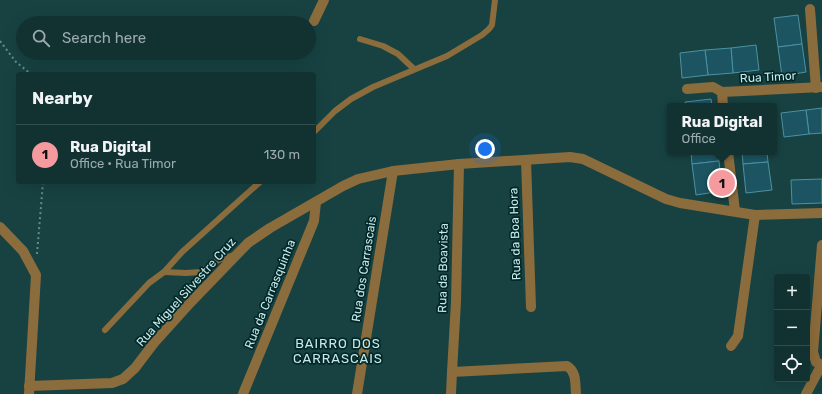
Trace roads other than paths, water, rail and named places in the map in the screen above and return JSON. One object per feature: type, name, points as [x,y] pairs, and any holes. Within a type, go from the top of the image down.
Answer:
[{"type":"street","points":[[316,17],[324,0]]},
{"type":"street","name":"Rua Timor","points":[[687,89],[712,87],[722,92],[819,87],[810,9]]},
{"type":"street","points":[[722,92],[724,103]]},
{"type":"street","points":[[728,155],[735,211]]},
{"type":"street","name":"Rua Miguel Silvestre Cruz","points":[[29,390],[112,383],[123,378],[135,368],[165,332],[248,243],[270,228],[343,186],[358,179],[393,171],[458,164],[570,157],[583,159],[666,199],[680,203],[755,215],[822,213]]},
{"type":"street","name":"Rua da Boa Hora","points":[[526,160],[531,307]]},
{"type":"street","name":"Rua da Boavista","points":[[451,394],[456,302],[458,164]]},
{"type":"street","name":"Rua dos Carrascais","points":[[358,394],[393,171]]},
{"type":"street","name":"Rua da Carrasquinha","points":[[243,394],[314,221],[316,202]]},
{"type":"street","points":[[732,346],[738,336],[755,215]]},
{"type":"street","points":[[0,227],[23,251],[36,275],[29,390]]},
{"type":"street","points":[[806,394],[822,365],[816,362],[814,352],[822,244]]},
{"type":"street","points":[[452,372],[567,366],[572,369],[574,374],[576,394]]},
{"type":"lane","points":[[316,130],[335,111],[351,99],[373,87],[447,56],[482,35],[489,29],[493,18],[495,0]]},
{"type":"lane","points":[[360,39],[383,46],[395,52],[414,69]]},
{"type":"lane","points":[[105,330],[150,283],[164,272],[182,252],[258,184]]},
{"type":"lane","points":[[164,272],[201,272],[216,261],[237,254]]},
{"type":"place","name":"Rua Digital","points":[[722,183]]},
{"type":"district","name":"BAIRRO DOS CARRASCAIS","points":[[338,350]]}]
